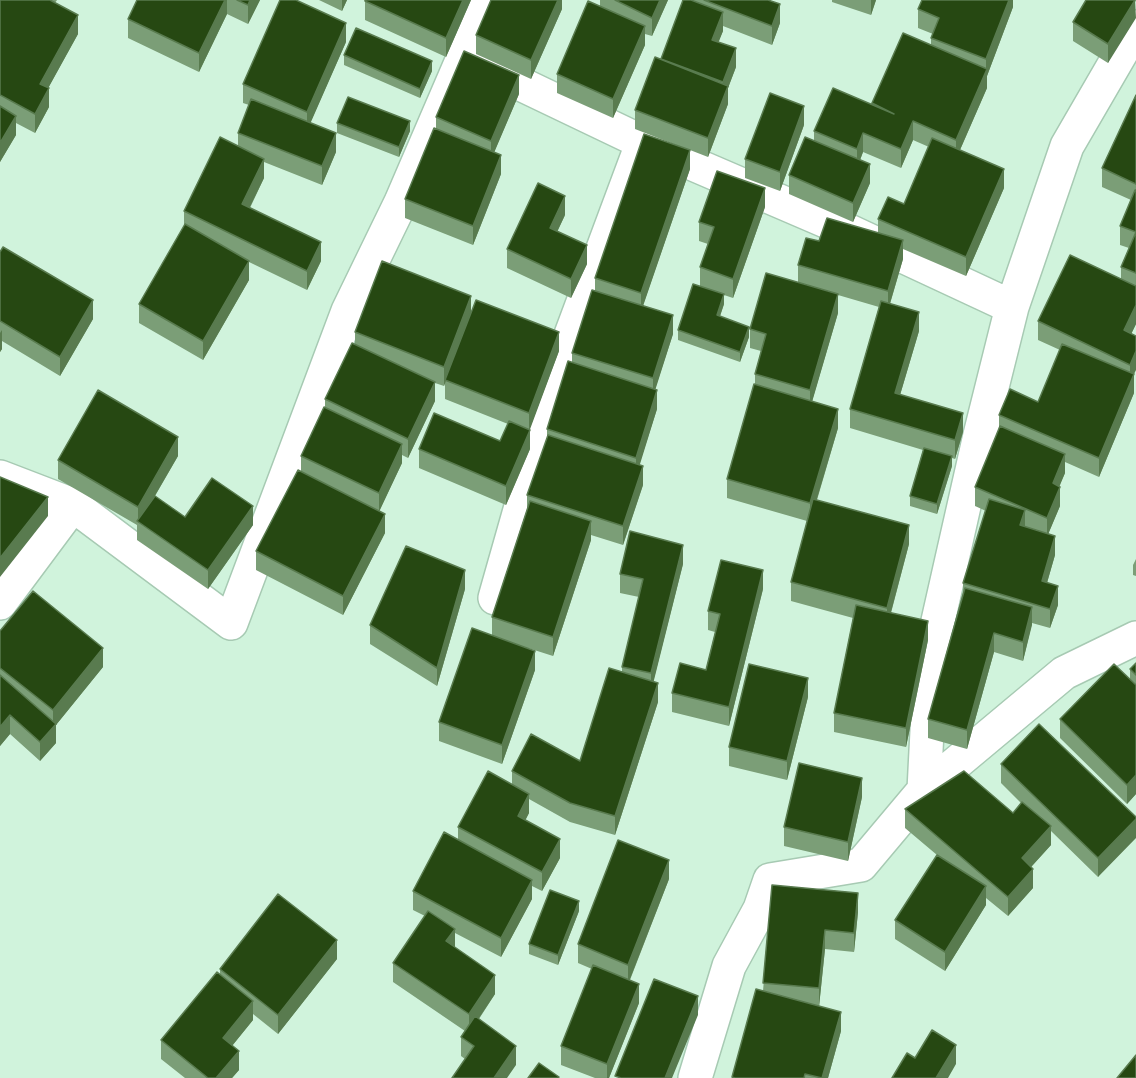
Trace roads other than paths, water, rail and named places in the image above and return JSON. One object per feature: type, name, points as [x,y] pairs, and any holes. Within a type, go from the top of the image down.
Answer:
[{"type":"street","points":[[0,477],[73,505],[231,623],[348,311],[401,202],[488,0]]},
{"type":"street","points":[[924,790],[931,652],[980,435],[1012,308],[1067,146],[1136,27]]},
{"type":"street","points":[[463,57],[642,142],[849,231],[1012,308]]},
{"type":"street","points":[[495,598],[566,348],[642,142]]},
{"type":"street","points":[[0,603],[73,505]]},
{"type":"street","points":[[695,1078],[729,966],[760,909],[770,880],[861,865],[924,790],[1064,673],[1136,638]]}]
